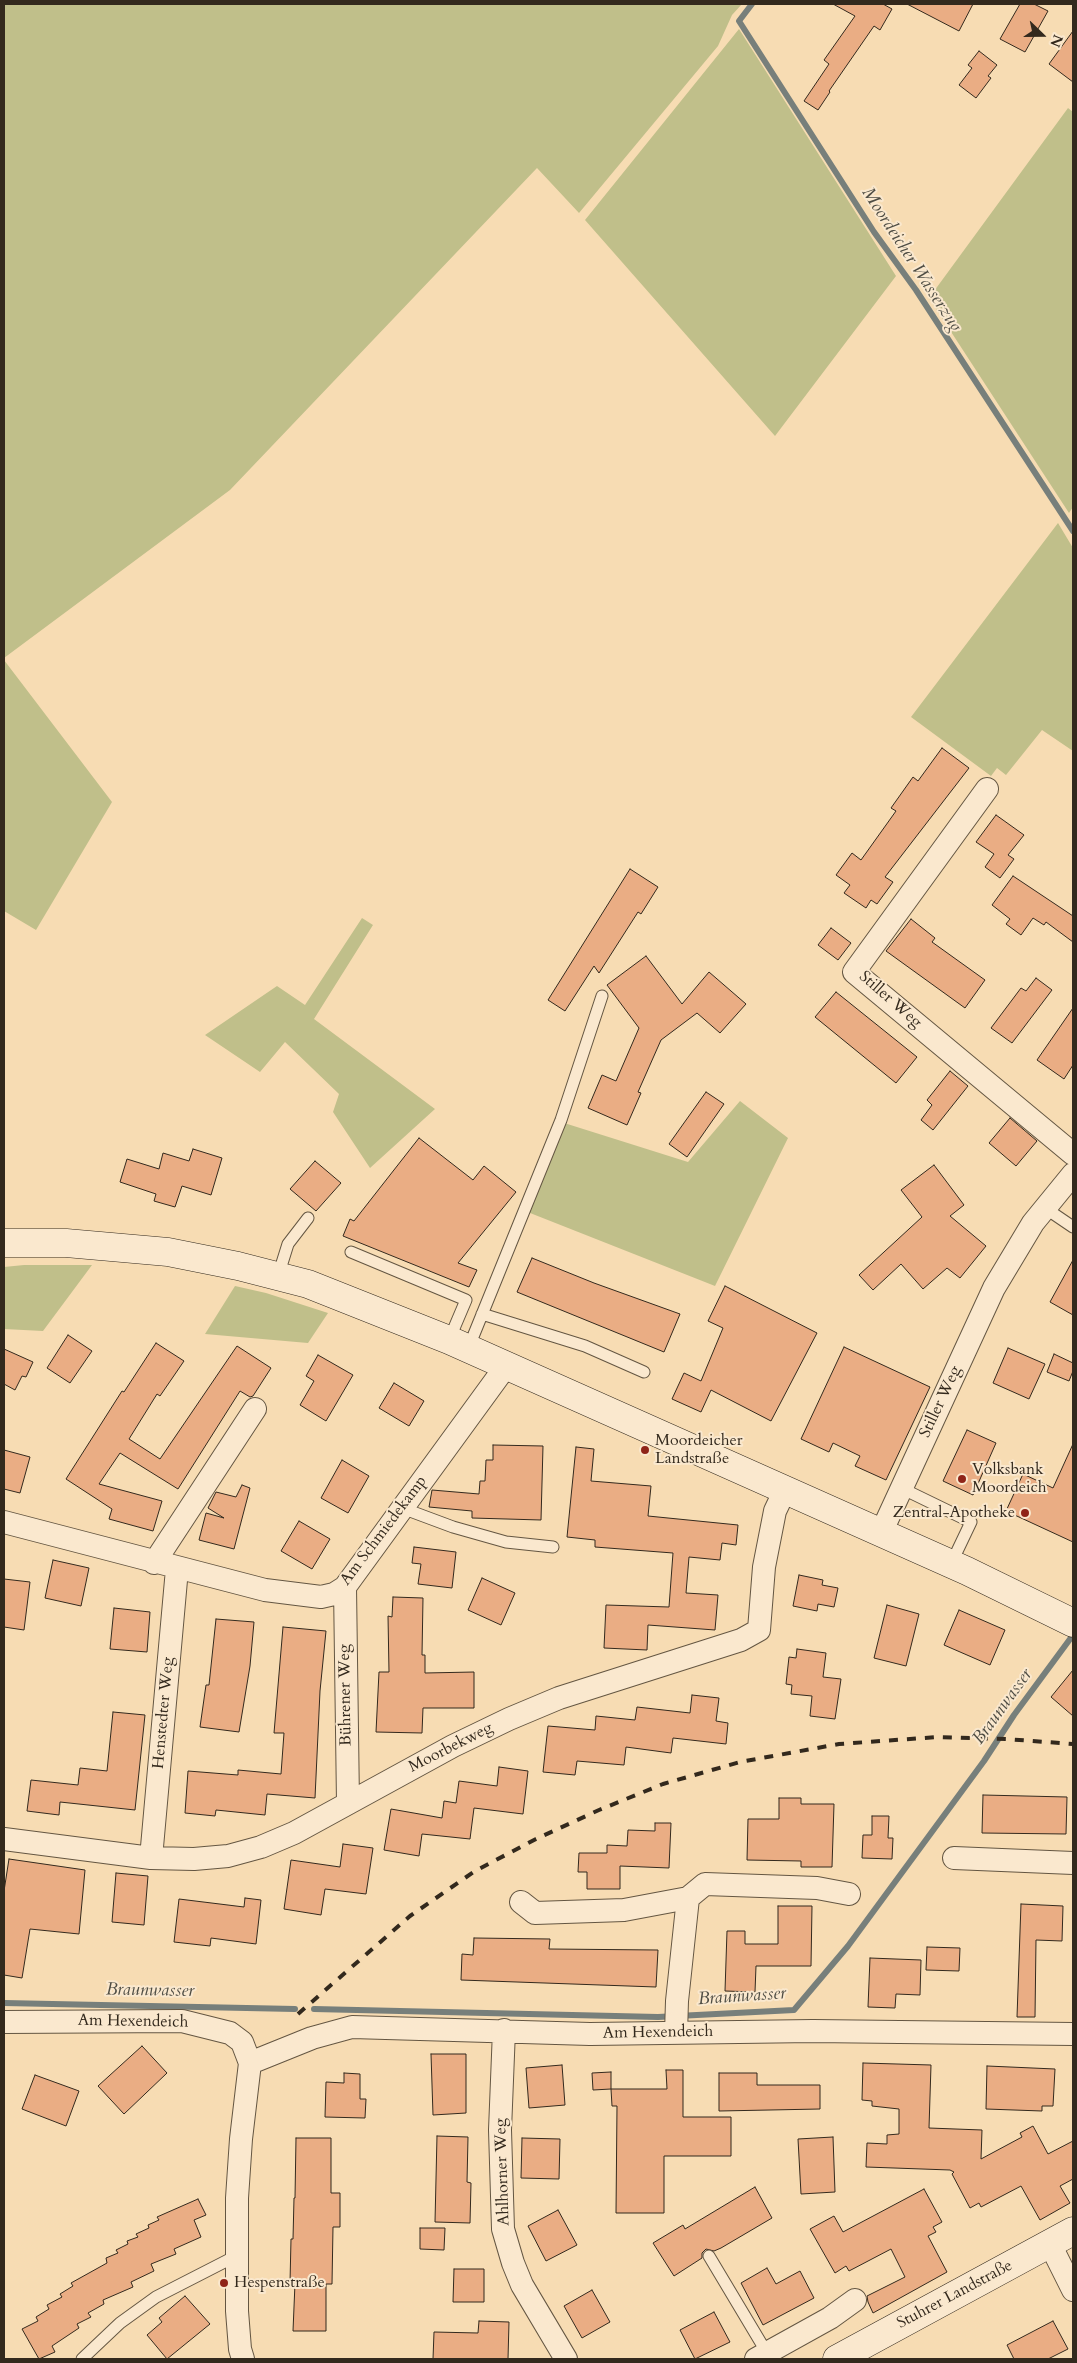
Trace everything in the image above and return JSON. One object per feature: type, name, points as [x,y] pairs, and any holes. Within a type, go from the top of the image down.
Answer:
[{"type":"main road","points":[[4,1243],[66,1243],[128,1247],[195,1257],[278,1276],[345,1297],[786,1490],[951,1564],[1070,1621]]},
{"type":"main road","name":"Stuhrer Landstraße","points":[[837,2359],[1073,2231]]},
{"type":"street","name":"Stiller Weg","points":[[987,789],[854,972],[1073,1154]]},
{"type":"street","name":"Stiller Weg","points":[[881,1533],[994,1288],[1033,1223],[1073,1174]]},
{"type":"street","name":"Am Schmiedekamp","points":[[4,1522],[177,1569],[265,1590],[298,1596],[321,1597],[334,1594],[345,1587],[506,1366]]},
{"type":"street","points":[[154,1563],[255,1409]]},
{"type":"street","name":"Moorbekweg","points":[[4,1838],[151,1858],[211,1858],[260,1847],[294,1833],[509,1719],[568,1695],[741,1640],[759,1630],[766,1558],[775,1512],[786,1490]]},
{"type":"street","name":"Henstedter Weg","points":[[151,1858],[177,1569]]},
{"type":"street","name":"Bührener Weg","points":[[345,1587],[348,1803]]},
{"type":"street","points":[[954,1858],[1073,1863]]},
{"type":"street","points":[[521,1902],[535,1913],[624,1910],[688,1898],[705,1884],[817,1888],[849,1894]]},
{"type":"street","points":[[676,2033],[677,2001],[688,1898]]},
{"type":"street","name":"Am Hexendeich","points":[[4,2022],[182,2021],[230,2033],[242,2042],[249,2060],[312,2038],[352,2027],[590,2034],[813,2031],[1073,2034]]},
{"type":"street","name":"Ahlhorner Weg","points":[[504,2030],[500,2130],[503,2229],[512,2263],[522,2285],[566,2359]]},
{"type":"street","points":[[243,2359],[240,2350],[237,2311],[237,2198],[249,2060]]},
{"type":"street","points":[[1050,2244],[1073,2290]]},
{"type":"street","points":[[762,2356],[830,2318],[855,2300]]},
{"type":"lane","points":[[458,1345],[482,1314],[561,1120],[602,996]]},
{"type":"lane","points":[[1045,1208],[1073,1227]]},
{"type":"lane","points":[[278,1276],[288,1244],[308,1218]]},
{"type":"lane","points":[[351,1252],[466,1300],[458,1345]]},
{"type":"lane","points":[[482,1314],[584,1346],[644,1372]]},
{"type":"lane","points":[[901,1488],[971,1522],[951,1564]]},
{"type":"lane","points":[[402,1508],[453,1527],[506,1542],[553,1548]]},
{"type":"lane","points":[[82,2359],[120,2323],[156,2297],[238,2255]]},
{"type":"lane","points":[[709,2256],[762,2356]]},
{"type":"shaded area","points":[[4,4],[742,4],[732,15],[718,46],[579,213],[537,168],[230,490],[4,658]]},
{"type":"shaded area","points":[[739,29],[896,276],[775,436],[585,220]]},
{"type":"shaded area","points":[[1068,108],[1073,112],[1073,507],[1069,513],[929,298]]},
{"type":"shaded area","points":[[1058,523],[1073,548],[1073,751],[1042,730],[1006,775],[997,768],[991,776],[911,717]]},
{"type":"shaded area","points":[[4,660],[112,802],[36,930],[4,911]]},
{"type":"shaded area","points":[[362,918],[373,925],[314,1019],[435,1109],[370,1168],[333,1112],[339,1094],[285,1042],[260,1072],[205,1035],[277,986],[305,1005]]},
{"type":"shaded area","points":[[740,1101],[788,1138],[715,1286],[525,1211],[561,1122],[688,1162]]},
{"type":"shaded area","points":[[24,1265],[92,1265],[43,1331],[4,1329],[4,1267]]},
{"type":"shaded area","points":[[235,1286],[266,1293],[328,1313],[308,1343],[205,1334]]},
{"type":"building","points":[[833,4],[883,4],[892,9],[880,30],[874,26],[818,110],[804,101],[829,64],[824,60],[855,16]]},
{"type":"building","points":[[907,4],[973,4],[959,31]]},
{"type":"building","points":[[1020,4],[1034,4],[1048,11],[1025,52],[1000,39]]},
{"type":"building","points":[[1073,31],[1073,82],[1049,64]]},
{"type":"building","points":[[979,51],[997,65],[988,76],[991,78],[976,98],[959,85],[972,68],[968,65]]},
{"type":"building","points":[[942,748],[969,768],[885,877],[893,882],[877,904],[871,900],[866,908],[844,893],[850,885],[836,875],[852,853],[861,860],[896,811],[891,808],[913,777],[918,781]]},
{"type":"building","points":[[996,815],[1024,835],[1008,855],[1014,859],[1000,878],[985,867],[994,854],[976,842]]},
{"type":"building","points":[[630,869],[658,887],[641,914],[638,912],[599,973],[594,966],[565,1011],[548,1000]]},
{"type":"building","points":[[1013,876],[1073,916],[1073,942],[1046,922],[1044,925],[1033,918],[1021,935],[1006,924],[1010,919],[992,905]]},
{"type":"building","points":[[911,919],[935,938],[932,942],[985,980],[965,1008],[886,951]]},
{"type":"building","points":[[831,928],[851,943],[838,960],[818,945]]},
{"type":"building","points":[[646,956],[682,1004],[709,972],[746,1004],[720,1033],[697,1013],[661,1040],[638,1092],[641,1093],[627,1125],[588,1108],[602,1075],[616,1081],[639,1028],[607,985]]},
{"type":"building","points":[[1036,978],[1052,990],[1012,1043],[991,1028],[1021,988],[1026,991]]},
{"type":"building","points":[[836,992],[917,1057],[896,1083],[815,1017]]},
{"type":"building","points":[[1073,1008],[1073,1065],[1064,1079],[1037,1060]]},
{"type":"building","points":[[950,1071],[968,1086],[933,1130],[921,1120],[932,1105],[927,1100]]},
{"type":"building","points":[[706,1092],[724,1104],[687,1157],[669,1144]]},
{"type":"building","points":[[1010,1118],[1037,1141],[1016,1166],[989,1143]]},
{"type":"building","points":[[419,1138],[473,1180],[484,1166],[516,1192],[458,1263],[477,1270],[469,1287],[343,1236],[350,1219],[354,1221]]},
{"type":"building","points":[[193,1149],[222,1158],[211,1195],[182,1186],[175,1207],[154,1201],[156,1194],[120,1182],[127,1159],[159,1169],[163,1153],[189,1161]]},
{"type":"building","points":[[315,1161],[341,1183],[316,1211],[290,1189]]},
{"type":"building","points":[[934,1165],[964,1205],[950,1216],[986,1246],[960,1278],[947,1268],[923,1289],[901,1264],[873,1290],[859,1275],[922,1217],[901,1190]]},
{"type":"building","points":[[532,1258],[680,1314],[664,1352],[517,1292]]},
{"type":"building","points":[[1073,1260],[1073,1315],[1050,1302]]},
{"type":"building","points":[[725,1286],[817,1333],[771,1421],[711,1390],[701,1412],[672,1399],[684,1373],[701,1381],[723,1328],[708,1321]]},
{"type":"building","points":[[68,1335],[92,1351],[70,1383],[47,1368]]},
{"type":"building","points":[[156,1343],[184,1361],[160,1396],[157,1394],[129,1439],[160,1459],[237,1346],[271,1368],[253,1396],[250,1397],[240,1391],[178,1489],[120,1453],[99,1484],[162,1501],[153,1531],[109,1519],[112,1509],[66,1479],[122,1391],[124,1392]]},
{"type":"building","points":[[844,1347],[930,1387],[886,1480],[855,1466],[860,1456],[833,1443],[829,1452],[801,1439]]},
{"type":"building","points":[[1008,1348],[1045,1364],[1029,1399],[993,1383]]},
{"type":"building","points":[[4,1349],[33,1362],[26,1377],[22,1376],[15,1390],[4,1384]]},
{"type":"building","points":[[1054,1354],[1073,1363],[1073,1371],[1069,1381],[1047,1372]]},
{"type":"building","points":[[318,1355],[353,1375],[326,1421],[300,1405],[314,1381],[306,1376]]},
{"type":"building","points":[[394,1383],[424,1401],[409,1426],[379,1408]]},
{"type":"building","points":[[967,1430],[996,1443],[973,1495],[943,1481]]},
{"type":"building","points":[[1073,1444],[1073,1542],[1006,1511],[1023,1474],[1053,1488]]},
{"type":"building","points":[[493,1445],[543,1446],[541,1520],[472,1518],[472,1511],[429,1507],[432,1490],[479,1494],[480,1481],[485,1481],[486,1460],[493,1460]]},
{"type":"building","points":[[576,1447],[594,1449],[591,1481],[651,1486],[648,1516],[738,1525],[736,1545],[722,1543],[720,1560],[689,1557],[686,1593],[718,1595],[715,1630],[648,1625],[647,1650],[604,1648],[606,1605],[669,1607],[673,1553],[595,1547],[595,1540],[567,1537]]},
{"type":"building","points":[[4,1450],[30,1457],[20,1493],[4,1489]]},
{"type":"building","points":[[342,1460],[369,1476],[348,1513],[321,1498]]},
{"type":"building","points":[[242,1485],[250,1488],[234,1549],[199,1540],[206,1513],[224,1518],[208,1508],[216,1492],[236,1497]]},
{"type":"building","points":[[299,1521],[330,1539],[312,1569],[281,1551]]},
{"type":"building","points":[[414,1547],[456,1552],[452,1588],[418,1584],[421,1564],[412,1563]]},
{"type":"building","points":[[53,1560],[89,1568],[81,1606],[45,1598]]},
{"type":"building","points":[[799,1575],[823,1580],[822,1585],[838,1588],[834,1607],[818,1604],[817,1611],[793,1606]]},
{"type":"building","points":[[482,1578],[515,1593],[501,1625],[468,1610]]},
{"type":"building","points":[[4,1579],[30,1582],[24,1630],[4,1627]]},
{"type":"building","points":[[393,1597],[423,1598],[422,1655],[425,1655],[425,1673],[474,1672],[474,1708],[423,1708],[422,1733],[376,1732],[379,1672],[389,1672],[388,1616],[392,1617]]},
{"type":"building","points":[[887,1605],[919,1614],[906,1666],[874,1658]]},
{"type":"building","points":[[114,1608],[150,1612],[147,1652],[110,1649]]},
{"type":"building","points":[[959,1610],[1005,1630],[990,1665],[944,1645]]},
{"type":"building","points":[[216,1619],[254,1622],[250,1666],[239,1732],[200,1727],[206,1685],[209,1685]]},
{"type":"building","points":[[283,1627],[326,1631],[320,1691],[315,1798],[267,1794],[265,1815],[216,1810],[215,1816],[185,1813],[188,1771],[238,1775],[238,1770],[281,1774],[284,1733],[274,1733]]},
{"type":"building","points":[[797,1649],[826,1653],[823,1677],[841,1679],[835,1719],[810,1716],[812,1696],[791,1694],[792,1685],[786,1684],[789,1657],[796,1658]]},
{"type":"building","points":[[1073,1670],[1073,1716],[1051,1697]]},
{"type":"building","points":[[692,1695],[719,1698],[716,1721],[728,1723],[726,1744],[673,1738],[671,1753],[626,1747],[624,1765],[577,1761],[575,1775],[543,1772],[548,1726],[595,1730],[596,1716],[635,1720],[637,1707],[690,1713]]},
{"type":"building","points":[[113,1712],[145,1715],[135,1810],[60,1802],[59,1815],[27,1811],[31,1780],[78,1785],[80,1768],[107,1771]]},
{"type":"building","points":[[499,1767],[528,1771],[523,1814],[474,1808],[470,1839],[422,1834],[419,1856],[384,1850],[391,1809],[442,1818],[444,1801],[456,1803],[459,1781],[497,1786]]},
{"type":"building","points":[[983,1795],[1067,1797],[1066,1834],[982,1833]]},
{"type":"building","points":[[779,1798],[801,1798],[801,1804],[834,1804],[832,1867],[801,1867],[801,1861],[747,1860],[748,1819],[779,1819]]},
{"type":"building","points":[[872,1816],[889,1816],[888,1838],[893,1838],[892,1859],[862,1858],[863,1835],[872,1835]]},
{"type":"building","points":[[655,1823],[671,1823],[669,1868],[620,1866],[620,1889],[587,1889],[587,1872],[578,1872],[579,1853],[607,1853],[607,1845],[627,1846],[628,1830],[655,1831]]},
{"type":"building","points":[[343,1844],[373,1848],[366,1894],[325,1889],[321,1915],[284,1909],[291,1860],[340,1867]]},
{"type":"building","points":[[9,1859],[85,1870],[79,1934],[30,1929],[22,1978],[4,1975],[4,1891]]},
{"type":"building","points":[[116,1873],[148,1876],[144,1925],[112,1922]]},
{"type":"building","points":[[245,1898],[261,1900],[256,1944],[211,1938],[210,1946],[174,1942],[179,1899],[244,1907]]},
{"type":"building","points":[[1021,1904],[1063,1906],[1062,1941],[1036,1940],[1035,2017],[1017,2017]]},
{"type":"building","points":[[778,1906],[812,1906],[811,1966],[756,1966],[755,1992],[725,1991],[727,1931],[745,1931],[745,1944],[778,1944]]},
{"type":"building","points":[[474,1938],[550,1939],[549,1949],[658,1950],[656,1987],[461,1980],[462,1954],[473,1955]]},
{"type":"building","points":[[927,1947],[960,1948],[959,1971],[926,1970]]},
{"type":"building","points":[[870,1958],[921,1960],[920,1995],[896,1994],[895,2008],[868,2007]]},
{"type":"building","points":[[142,2046],[167,2073],[124,2114],[98,2086]]},
{"type":"building","points":[[431,2054],[466,2054],[466,2113],[433,2115]]},
{"type":"building","points":[[863,2063],[931,2065],[929,2128],[982,2130],[981,2159],[1022,2137],[1020,2133],[1033,2126],[1048,2154],[1073,2141],[1073,2179],[1060,2186],[1070,2203],[1040,2220],[1021,2186],[981,2207],[979,2203],[970,2208],[952,2174],[954,2172],[950,2170],[866,2167],[867,2143],[887,2144],[887,2135],[899,2134],[899,2109],[872,2106],[872,2101],[862,2100]]},
{"type":"building","points":[[562,2065],[565,2105],[529,2108],[526,2068]]},
{"type":"building","points":[[987,2066],[1055,2069],[1053,2106],[1042,2106],[1042,2111],[986,2109]]},
{"type":"building","points":[[666,2070],[683,2070],[683,2117],[731,2117],[731,2156],[664,2156],[664,2213],[616,2213],[617,2106],[612,2106],[611,2089],[667,2089]]},
{"type":"building","points":[[611,2072],[611,2089],[593,2090],[592,2073]]},
{"type":"building","points":[[344,2073],[360,2074],[360,2099],[366,2099],[365,2118],[325,2117],[326,2082],[344,2083]]},
{"type":"building","points":[[719,2073],[757,2073],[757,2085],[820,2085],[820,2109],[719,2111]]},
{"type":"building","points":[[35,2075],[79,2091],[66,2126],[22,2109]]},
{"type":"building","points":[[437,2136],[468,2137],[467,2182],[471,2183],[470,2223],[435,2222]]},
{"type":"building","points":[[833,2137],[835,2192],[801,2194],[798,2139]]},
{"type":"building","points":[[296,2138],[331,2138],[331,2193],[340,2193],[340,2227],[333,2227],[332,2284],[326,2284],[326,2331],[293,2331],[295,2283],[290,2283]]},
{"type":"building","points":[[522,2138],[560,2139],[559,2179],[521,2178]]},
{"type":"building","points":[[755,2187],[772,2218],[721,2248],[714,2251],[706,2249],[702,2253],[702,2258],[674,2276],[653,2243],[683,2225],[685,2229]]},
{"type":"building","points":[[924,2189],[942,2222],[933,2227],[936,2232],[928,2236],[947,2272],[873,2313],[867,2296],[905,2277],[891,2249],[849,2271],[846,2266],[835,2273],[810,2229],[834,2216],[843,2232]]},
{"type":"building","points":[[198,2199],[206,2215],[194,2220],[201,2237],[174,2249],[176,2254],[151,2264],[154,2271],[131,2282],[133,2287],[103,2300],[104,2304],[88,2313],[91,2317],[77,2324],[79,2328],[52,2346],[55,2352],[39,2359],[22,2329],[38,2321],[36,2317],[49,2309],[47,2305],[62,2297],[60,2294],[73,2286],[71,2283],[107,2263],[106,2258],[118,2253],[116,2250],[128,2244],[127,2241],[138,2237],[136,2234],[149,2228],[148,2225],[159,2220],[157,2217]]},
{"type":"building","points":[[558,2210],[577,2245],[546,2261],[528,2226]]},
{"type":"building","points":[[420,2228],[445,2228],[444,2250],[420,2249]]},
{"type":"building","points":[[767,2268],[776,2284],[800,2271],[814,2298],[763,2325],[741,2283]]},
{"type":"building","points":[[454,2269],[484,2269],[484,2302],[453,2302]]},
{"type":"building","points":[[592,2290],[610,2322],[582,2338],[564,2306]]},
{"type":"building","points":[[185,2296],[210,2324],[167,2359],[147,2335],[162,2322],[159,2318]]},
{"type":"building","points":[[714,2312],[730,2342],[695,2359],[680,2330]]},
{"type":"building","points":[[479,2321],[509,2322],[508,2359],[433,2359],[434,2332],[478,2333]]},
{"type":"building","points":[[1053,2321],[1068,2349],[1048,2359],[1014,2359],[1007,2345]]},
{"type":"waterway","name":"Moordeicher Wasserzug","points":[[752,4],[739,21],[874,232],[916,290],[1073,531]]},
{"type":"waterway","name":"Braunwasser","points":[[314,2009],[658,2017],[794,2010],[848,1946],[984,1761],[1014,1715],[1073,1635]]},
{"type":"waterway","name":"Braunwasser","points":[[4,2003],[295,2009]]},
{"type":"railway","points":[[298,2014],[410,1916],[475,1871],[536,1839],[599,1810],[663,1784],[740,1762],[839,1744],[938,1737],[1006,1739],[1073,1744]]},
{"type":"place","name":"Moordeicher Landstraße","points":[[645,1450]]},
{"type":"place","name":"Volksbank Moordeich","points":[[962,1479]]},
{"type":"place","name":"Zentral-Apotheke","points":[[1025,1513]]},
{"type":"place","name":"Hespenstraße","points":[[224,2283]]}]
